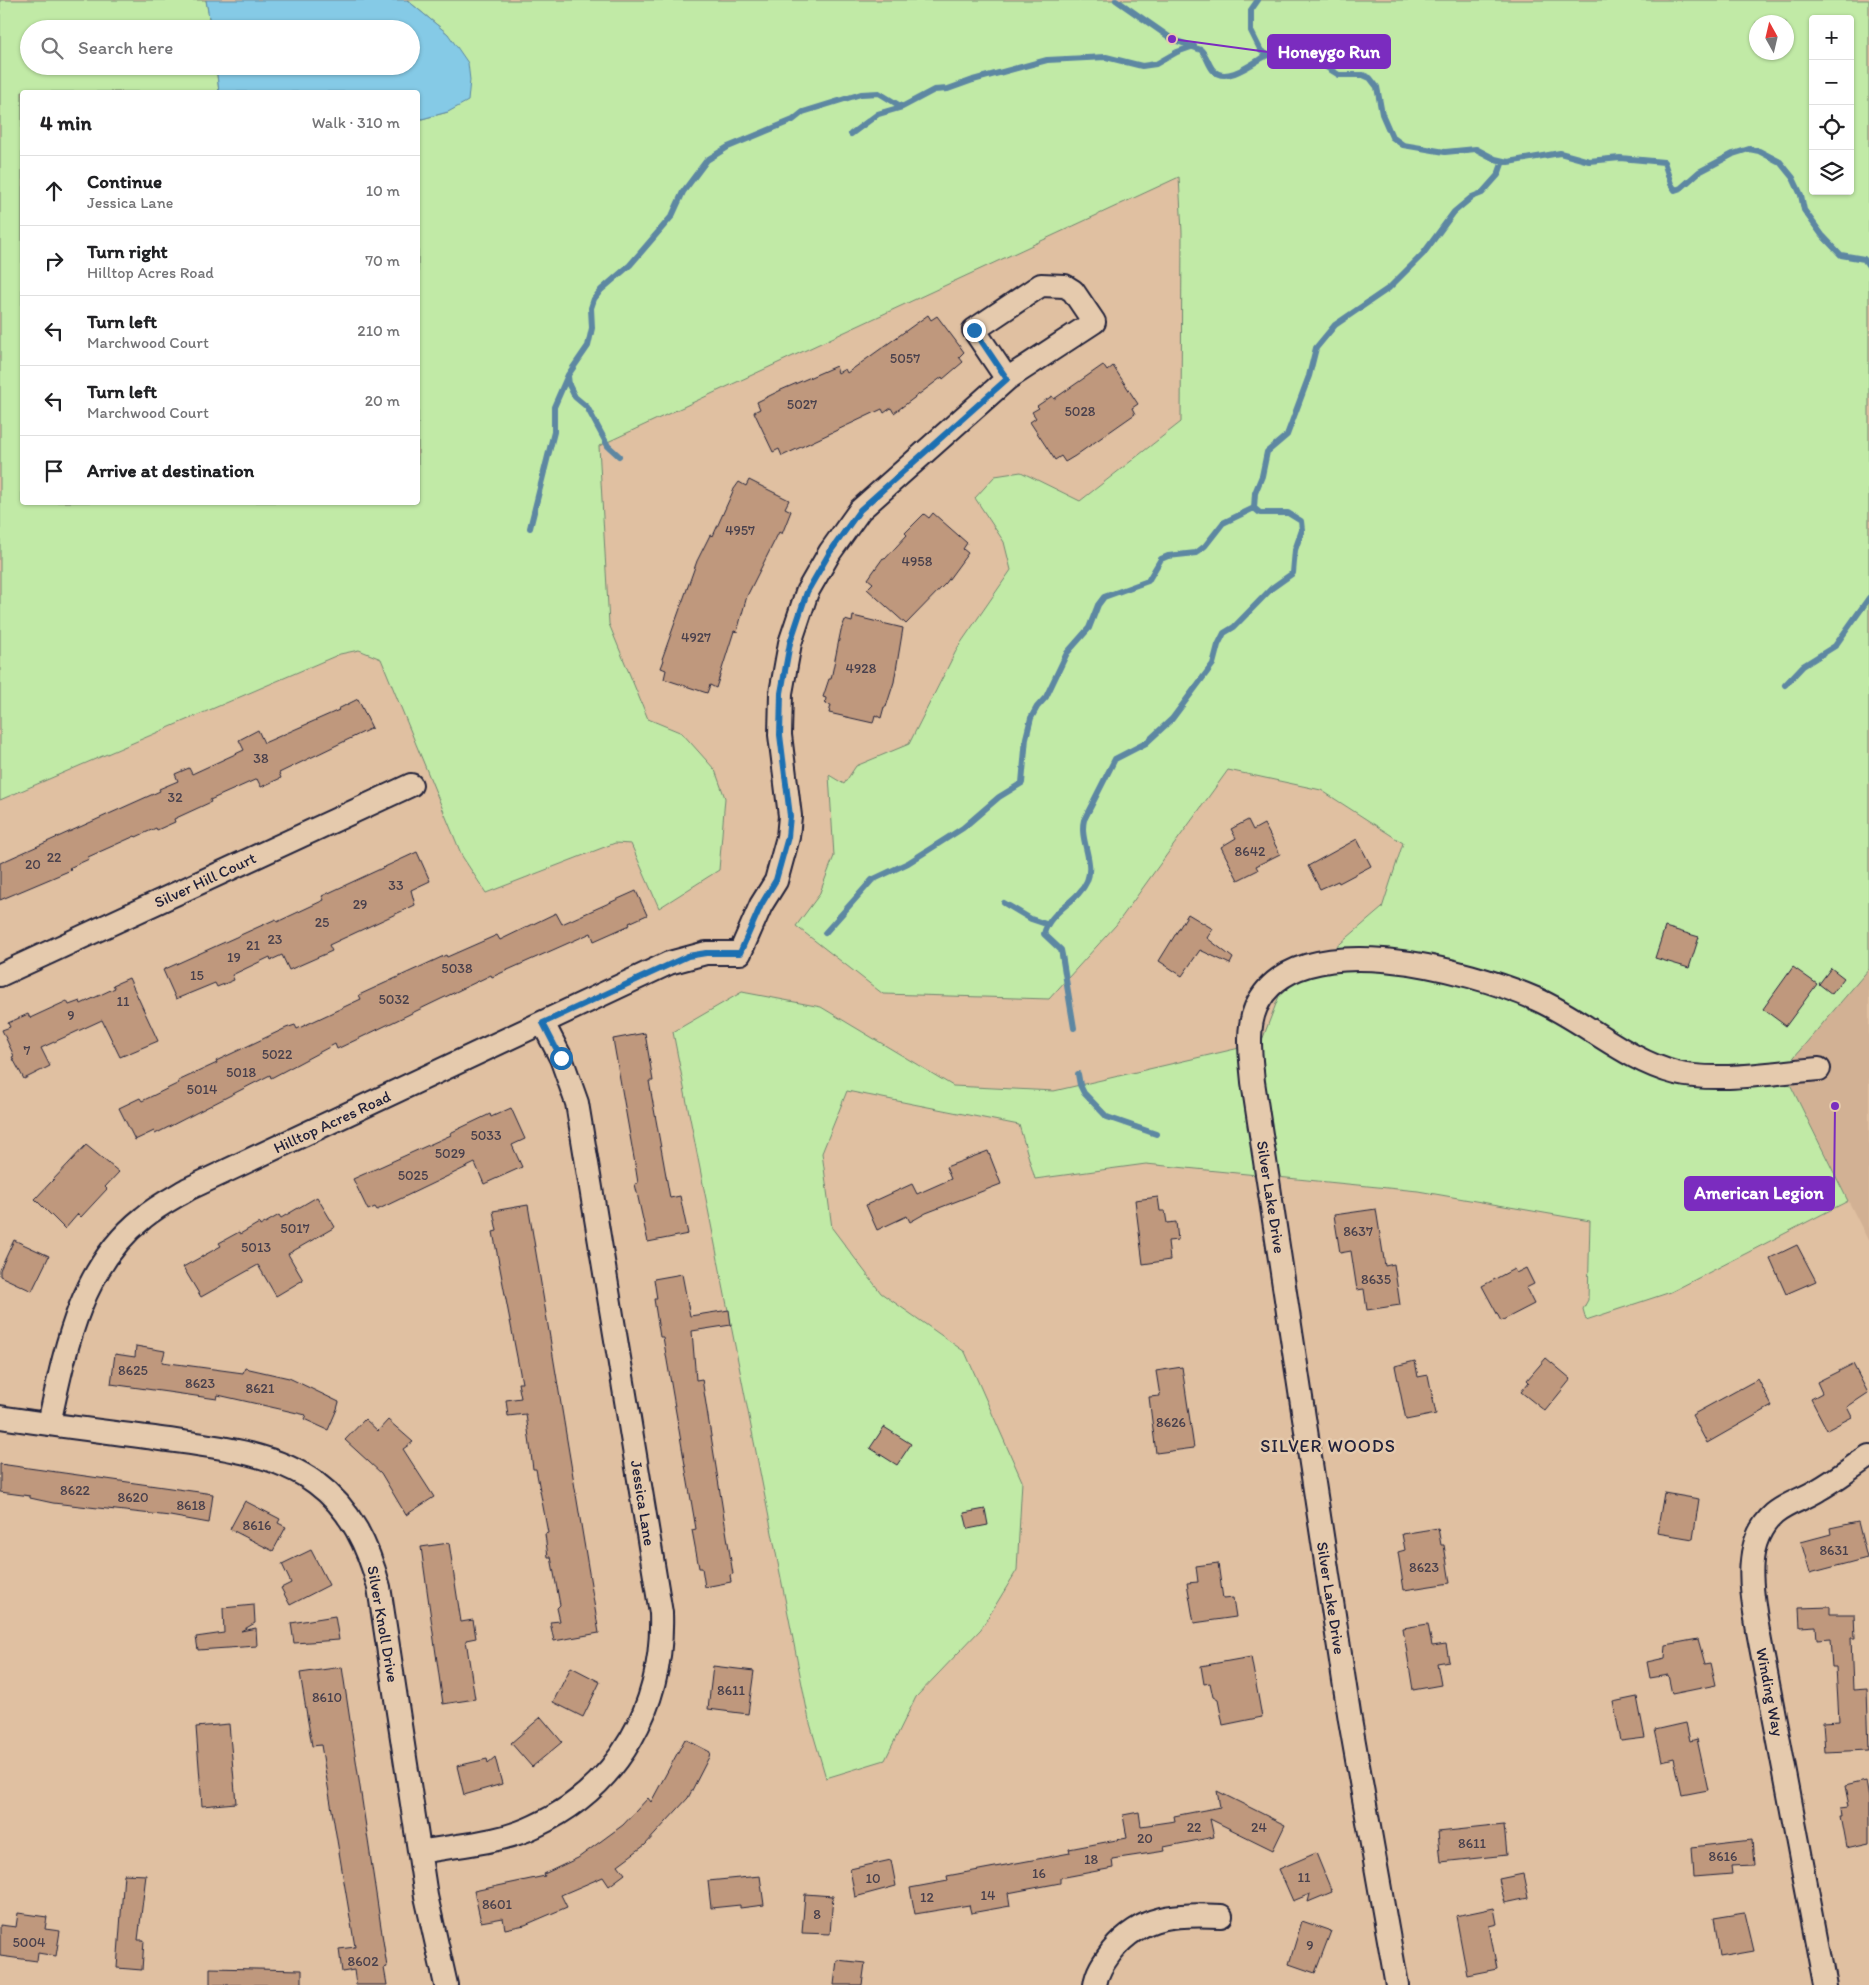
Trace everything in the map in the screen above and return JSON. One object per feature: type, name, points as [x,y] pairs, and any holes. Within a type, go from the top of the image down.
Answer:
[{"type":"street","points":[[1040,285],[1065,286],[1073,291],[1094,322],[1007,379],[974,330],[1040,285]]},
{"type":"street","name":"Hilltop Acres Road","points":[[49,1424],[65,1350],[78,1311],[97,1273],[112,1251],[142,1218],[188,1189],[688,956],[706,953],[740,953],[761,905],[776,880],[788,837],[790,816],[780,735],[781,693],[790,643],[807,592],[830,552],[860,510],[1007,379]]},
{"type":"street","name":"Silver Hill Court","points":[[0,975],[411,785]]},
{"type":"street","name":"Silver Lake Drive","points":[[1397,1985],[1348,1711],[1255,1091],[1250,1040],[1256,1007],[1261,998],[1279,979],[1309,966],[1333,961],[1358,960],[1418,963],[1496,983],[1535,998],[1578,1020],[1633,1054],[1675,1073],[1711,1077],[1819,1069]]},
{"type":"street","name":"Jessica Lane","points":[[420,1852],[500,1837],[526,1830],[567,1810],[588,1793],[606,1774],[637,1730],[654,1683],[662,1644],[661,1612],[577,1103],[561,1058],[543,1023]]},
{"type":"street","name":"Silver Knoll Drive","points":[[0,1418],[201,1445],[279,1463],[316,1483],[345,1512],[361,1534],[372,1560],[379,1588],[426,1896],[446,1985]]},
{"type":"street","name":"Winding Way","points":[[1825,1985],[1757,1623],[1751,1576],[1752,1554],[1756,1539],[1774,1514],[1817,1491],[1869,1456]]},
{"type":"street","points":[[1095,1985],[1097,1974],[1104,1962],[1121,1940],[1136,1928],[1157,1919],[1183,1914],[1221,1916]]},
{"type":"shaded area","points":[[1869,969],[1869,1242],[1783,1070]]},
{"type":"green space","points":[[0,0],[206,0],[209,20],[20,20],[20,75],[217,75],[219,90],[20,90],[20,505],[420,505],[420,119],[448,112],[448,34],[407,0],[1869,0],[1869,969],[1783,1070],[1848,1201],[1671,1292],[1586,1320],[1583,1309],[1588,1300],[1590,1221],[1418,1191],[1146,1164],[1035,1179],[1019,1125],[847,1091],[822,1153],[832,1228],[881,1293],[965,1352],[1022,1481],[1017,1570],[981,1629],[916,1697],[885,1760],[826,1778],[809,1720],[673,1032],[742,992],[821,1007],[953,1086],[1054,1091],[1261,1043],[1279,996],[1382,908],[1403,843],[1321,790],[1228,770],[1116,925],[1049,999],[883,994],[796,926],[819,895],[834,856],[829,775],[844,784],[856,766],[909,744],[958,647],[1011,570],[1004,542],[975,498],[995,476],[1021,472],[1080,501],[1181,422],[1182,232],[1179,177],[599,446],[609,624],[648,719],[682,733],[715,770],[725,798],[719,870],[659,908],[631,844],[615,843],[486,893],[462,856],[381,659],[359,650],[340,654],[0,800]]},
{"type":"water","points":[[206,0],[407,0],[448,34],[468,63],[470,80],[468,101],[448,112],[420,119],[420,90],[219,90],[217,75],[420,75],[420,20],[209,20]]},
{"type":"building","points":[[928,315],[931,320],[937,316],[964,352],[959,357],[963,362],[943,379],[942,377],[894,413],[891,408],[884,413],[882,409],[782,456],[779,449],[773,452],[754,412],[760,409],[757,402],[836,366],[838,373],[845,369],[847,373]]},
{"type":"building","points":[[1103,365],[1107,371],[1113,366],[1138,404],[1132,408],[1135,414],[1065,462],[1061,456],[1055,460],[1030,422],[1036,418],[1032,412],[1039,408],[1037,406],[1052,396],[1054,399]]},
{"type":"building","points":[[749,480],[789,500],[785,508],[791,511],[782,534],[779,532],[747,596],[737,632],[734,631],[716,688],[710,685],[707,693],[664,679],[666,670],[661,668],[664,660],[662,659],[697,561],[710,535],[713,536],[734,489],[739,482],[746,486]]},
{"type":"building","points":[[933,513],[967,543],[963,549],[968,553],[946,583],[906,624],[867,589],[873,583],[868,579],[883,558],[885,559],[907,535],[905,533],[924,514],[929,518]]},
{"type":"building","points":[[853,616],[903,628],[894,682],[881,718],[875,715],[873,723],[829,713],[831,705],[825,704],[826,698],[823,697],[829,679],[831,679],[841,630],[845,620],[852,622]]},
{"type":"building","points":[[358,699],[372,728],[279,773],[281,778],[261,787],[257,779],[210,800],[211,802],[174,819],[175,822],[157,830],[156,828],[135,836],[88,857],[89,859],[69,868],[71,870],[0,900],[0,863],[160,791],[159,789],[178,781],[175,774],[189,768],[192,774],[244,750],[239,740],[258,730],[264,743],[339,710]]},
{"type":"building","points":[[1248,820],[1253,830],[1264,824],[1280,854],[1256,866],[1258,870],[1238,880],[1221,847],[1236,838],[1231,829]]},
{"type":"building","points":[[1357,839],[1371,866],[1339,883],[1338,881],[1320,889],[1308,866]]},
{"type":"building","points":[[417,852],[430,881],[411,890],[415,905],[329,945],[332,951],[289,970],[282,955],[271,960],[270,957],[232,975],[234,980],[217,987],[215,983],[176,999],[163,970],[276,919],[277,922],[324,900],[322,896]]},
{"type":"building","points":[[636,891],[647,915],[629,923],[630,925],[594,941],[591,933],[492,977],[491,975],[337,1049],[335,1044],[271,1078],[270,1075],[155,1134],[154,1131],[135,1140],[119,1108],[140,1098],[142,1101],[179,1083],[178,1081],[217,1063],[216,1061],[286,1028],[295,1025],[297,1029],[361,999],[359,995],[446,955],[447,957],[497,935],[500,940],[556,913],[562,924]]},
{"type":"building","points":[[1188,914],[1213,929],[1207,938],[1233,958],[1230,964],[1200,950],[1182,976],[1159,961]]},
{"type":"building","points":[[1665,927],[1699,937],[1689,968],[1655,958]]},
{"type":"building","points":[[1793,967],[1817,984],[1786,1026],[1763,1009]]},
{"type":"building","points":[[1831,968],[1844,978],[1832,994],[1819,984]]},
{"type":"building","points":[[129,978],[158,1041],[120,1057],[102,1020],[41,1048],[50,1066],[24,1079],[12,1057],[14,1056],[2,1030],[10,1027],[8,1023],[28,1014],[30,1018],[67,1001],[69,1005],[80,1001],[81,1004],[115,988],[113,985]]},
{"type":"building","points":[[645,1033],[653,1081],[649,1081],[670,1198],[680,1196],[688,1234],[648,1242],[635,1184],[638,1183],[613,1039]]},
{"type":"building","points":[[511,1108],[525,1139],[512,1145],[522,1167],[484,1184],[475,1163],[377,1210],[375,1207],[368,1210],[353,1179],[451,1135],[450,1133],[490,1114],[491,1117]]},
{"type":"building","points":[[86,1145],[119,1172],[105,1187],[107,1189],[81,1217],[78,1214],[65,1229],[35,1199]]},
{"type":"building","points":[[988,1151],[1001,1184],[926,1213],[910,1222],[907,1216],[877,1230],[866,1205],[912,1184],[917,1194],[951,1179],[946,1167]]},
{"type":"building","points":[[317,1197],[335,1227],[288,1254],[303,1280],[276,1296],[258,1265],[201,1297],[183,1267],[221,1246],[219,1243],[239,1232],[240,1234],[259,1223],[260,1226],[279,1215],[281,1218]]},
{"type":"building","points":[[1158,1197],[1160,1211],[1165,1211],[1167,1223],[1176,1222],[1178,1240],[1168,1241],[1170,1260],[1143,1264],[1135,1200]]},
{"type":"building","points":[[528,1205],[599,1633],[554,1641],[550,1622],[560,1621],[557,1608],[560,1605],[551,1557],[548,1557],[545,1534],[548,1533],[536,1469],[533,1469],[526,1414],[508,1416],[506,1400],[521,1398],[518,1383],[522,1383],[493,1232],[497,1231],[493,1211]]},
{"type":"building","points":[[1376,1209],[1385,1266],[1394,1264],[1400,1305],[1367,1310],[1364,1289],[1357,1290],[1351,1251],[1340,1253],[1334,1215]]},
{"type":"building","points":[[14,1240],[49,1256],[32,1291],[0,1276],[0,1270]]},
{"type":"building","points":[[1797,1245],[1816,1281],[1786,1294],[1770,1258]]},
{"type":"building","points":[[1526,1268],[1534,1284],[1526,1288],[1534,1304],[1501,1321],[1482,1286],[1514,1269],[1516,1273]]},
{"type":"building","points":[[682,1274],[690,1316],[729,1310],[731,1325],[692,1331],[696,1380],[702,1379],[733,1574],[730,1575],[731,1582],[705,1587],[702,1568],[699,1568],[692,1530],[696,1529],[663,1337],[660,1337],[654,1299],[657,1299],[654,1279]]},
{"type":"building","points":[[136,1346],[165,1351],[162,1362],[243,1373],[245,1368],[289,1378],[339,1402],[337,1409],[328,1430],[304,1419],[306,1415],[218,1395],[217,1399],[111,1384],[115,1354],[135,1357]]},
{"type":"building","points":[[1546,1358],[1571,1379],[1545,1411],[1521,1392],[1529,1382],[1527,1380]]},
{"type":"building","points":[[1415,1361],[1418,1377],[1428,1375],[1436,1414],[1406,1420],[1395,1366]]},
{"type":"building","points":[[1853,1364],[1868,1393],[1847,1407],[1852,1417],[1827,1430],[1811,1399],[1822,1393],[1817,1382]]},
{"type":"building","points":[[1182,1367],[1194,1448],[1156,1453],[1149,1397],[1160,1396],[1156,1371]]},
{"type":"building","points":[[1758,1379],[1772,1406],[1707,1443],[1692,1415]]},
{"type":"building","points":[[365,1419],[378,1431],[388,1420],[413,1442],[403,1449],[434,1497],[406,1515],[381,1473],[345,1440]]},
{"type":"building","points":[[884,1427],[911,1444],[897,1465],[870,1448]]},
{"type":"building","points":[[0,1464],[213,1494],[209,1523],[170,1516],[53,1503],[30,1498],[30,1496],[0,1492]]},
{"type":"building","points":[[1664,1493],[1699,1499],[1693,1539],[1657,1533]]},
{"type":"building","points":[[245,1501],[280,1519],[278,1523],[286,1527],[273,1551],[230,1529]]},
{"type":"building","points":[[985,1509],[988,1525],[968,1529],[964,1513]]},
{"type":"building","points":[[1858,1522],[1867,1558],[1810,1573],[1801,1542],[1831,1534],[1830,1528]]},
{"type":"building","points":[[1438,1528],[1441,1545],[1444,1545],[1450,1583],[1404,1590],[1398,1552],[1405,1550],[1402,1534]]},
{"type":"building","points":[[449,1543],[461,1622],[473,1620],[476,1638],[466,1640],[475,1699],[443,1704],[421,1547]]},
{"type":"building","points":[[311,1550],[329,1585],[290,1605],[281,1588],[291,1583],[282,1564]]},
{"type":"building","points":[[1218,1563],[1223,1599],[1233,1598],[1236,1617],[1194,1623],[1187,1583],[1198,1582],[1196,1566]]},
{"type":"building","points":[[254,1605],[255,1623],[241,1631],[256,1628],[257,1646],[198,1650],[196,1637],[224,1633],[223,1608]]},
{"type":"building","points":[[1830,1607],[1830,1614],[1854,1614],[1855,1638],[1851,1638],[1853,1690],[1867,1689],[1869,1750],[1825,1752],[1823,1722],[1839,1721],[1836,1667],[1832,1667],[1830,1639],[1817,1640],[1816,1626],[1800,1627],[1799,1608]]},
{"type":"building","points":[[335,1616],[339,1640],[294,1643],[291,1623]]},
{"type":"building","points":[[1428,1624],[1432,1646],[1446,1644],[1449,1661],[1437,1663],[1441,1685],[1413,1690],[1403,1628]]},
{"type":"building","points":[[1698,1639],[1705,1664],[1711,1663],[1716,1685],[1672,1694],[1668,1675],[1650,1678],[1647,1662],[1665,1658],[1666,1645]]},
{"type":"building","points":[[1251,1657],[1262,1717],[1223,1725],[1218,1700],[1213,1697],[1210,1683],[1204,1684],[1201,1666]]},
{"type":"building","points":[[713,1666],[754,1671],[748,1714],[708,1709]]},
{"type":"building","points":[[342,1667],[387,1967],[384,1968],[387,1985],[356,1985],[354,1970],[342,1972],[339,1949],[355,1947],[321,1745],[312,1746],[300,1673]]},
{"type":"building","points":[[571,1667],[600,1682],[583,1717],[553,1702]]},
{"type":"building","points":[[1637,1697],[1645,1738],[1621,1741],[1613,1702]]},
{"type":"building","points":[[541,1717],[562,1742],[532,1767],[511,1743]]},
{"type":"building","points":[[1686,1723],[1690,1741],[1697,1739],[1708,1790],[1682,1795],[1674,1758],[1662,1761],[1655,1730]]},
{"type":"building","points":[[229,1724],[236,1803],[202,1806],[196,1727]]},
{"type":"building","points":[[685,1739],[710,1752],[709,1757],[688,1798],[645,1845],[618,1865],[625,1874],[609,1886],[603,1877],[561,1895],[567,1907],[525,1925],[505,1929],[503,1918],[481,1922],[474,1891],[545,1876],[544,1874],[578,1858],[623,1825],[648,1798],[651,1802]]},
{"type":"building","points":[[495,1757],[502,1784],[464,1795],[457,1766],[487,1759],[488,1763]]},
{"type":"building","points":[[1866,1781],[1869,1799],[1869,1843],[1846,1848],[1840,1816],[1842,1816],[1841,1807],[1849,1806],[1845,1786]]},
{"type":"building","points":[[1217,1791],[1285,1825],[1273,1850],[1210,1819],[1214,1837],[1164,1847],[1165,1851],[1112,1859],[1113,1868],[1060,1878],[1060,1883],[1008,1893],[1010,1906],[971,1913],[969,1905],[915,1914],[910,1888],[948,1881],[947,1876],[1070,1853],[1069,1849],[1127,1838],[1123,1815],[1139,1812],[1141,1826],[1175,1821],[1174,1816],[1220,1807]]},
{"type":"building","points":[[1504,1825],[1507,1855],[1441,1862],[1438,1832]]},
{"type":"building","points":[[1752,1840],[1754,1865],[1731,1866],[1732,1874],[1694,1877],[1692,1847]]},
{"type":"building","points":[[1316,1853],[1332,1892],[1308,1902],[1310,1894],[1293,1901],[1279,1869]]},
{"type":"building","points":[[891,1860],[896,1886],[855,1897],[850,1869]]},
{"type":"building","points":[[124,1874],[146,1875],[138,1940],[144,1940],[142,1970],[117,1968]]},
{"type":"building","points":[[1523,1874],[1528,1898],[1505,1903],[1499,1879]]},
{"type":"building","points":[[760,1876],[764,1905],[740,1908],[740,1905],[711,1908],[708,1881]]},
{"type":"building","points":[[805,1894],[833,1896],[830,1934],[802,1933]]},
{"type":"building","points":[[1494,1908],[1497,1924],[1489,1926],[1497,1969],[1467,1975],[1456,1916]]},
{"type":"building","points":[[18,1913],[47,1917],[45,1929],[60,1931],[56,1956],[38,1953],[37,1961],[0,1956],[0,1925],[16,1927]]},
{"type":"building","points":[[1745,1913],[1754,1951],[1720,1957],[1714,1918]]},
{"type":"building","points":[[1302,1921],[1331,1931],[1315,1973],[1289,1964]]},
{"type":"building","points":[[837,1960],[865,1963],[862,1985],[834,1985]]},
{"type":"building","points":[[210,1968],[302,1970],[302,1985],[210,1985]]},
{"type":"waterway","points":[[1116,0],[1172,39],[1201,50],[1213,70],[1219,74],[1225,75],[1240,71],[1267,55]]},
{"type":"waterway","points":[[1258,0],[1251,10],[1251,31],[1261,51],[1277,60],[1310,56],[1321,61],[1326,67],[1339,75],[1363,75],[1370,78],[1377,87],[1382,114],[1392,137],[1403,145],[1445,152],[1476,149],[1495,159],[1508,162],[1560,153],[1589,161],[1620,158],[1664,162],[1671,184],[1675,190],[1681,188],[1699,172],[1733,154],[1749,149],[1759,151],[1780,162],[1793,178],[1801,195],[1804,210],[1822,235],[1841,255],[1864,259],[1869,266]]},
{"type":"waterway","points":[[851,134],[878,114],[902,107],[934,90],[948,89],[973,80],[1047,60],[1106,57],[1142,66],[1156,64],[1177,52],[1194,46]]},
{"type":"waterway","points":[[530,528],[554,432],[554,407],[568,375],[588,346],[592,328],[591,308],[594,299],[601,290],[630,265],[672,216],[683,192],[707,160],[728,147],[793,120],[803,112],[861,94],[879,93],[902,107]]},
{"type":"waterway","points":[[1254,508],[1255,493],[1262,476],[1267,452],[1287,435],[1309,376],[1316,348],[1335,325],[1389,288],[1423,254],[1454,212],[1472,197],[1482,193],[1498,175],[1503,161]]},
{"type":"waterway","points":[[568,376],[569,385],[575,397],[587,407],[608,446],[619,456]]},
{"type":"waterway","points":[[825,933],[872,880],[908,863],[963,828],[999,797],[1022,783],[1026,738],[1031,718],[1037,707],[1046,697],[1067,653],[1089,628],[1098,605],[1104,597],[1148,581],[1161,559],[1168,556],[1196,553],[1205,546],[1223,523],[1254,508]]},
{"type":"waterway","points":[[1074,1028],[1061,950],[1044,934],[1052,919],[1077,895],[1087,881],[1089,866],[1083,835],[1084,820],[1115,759],[1146,743],[1172,719],[1213,664],[1218,645],[1224,633],[1234,627],[1272,588],[1293,573],[1295,550],[1302,530],[1301,521],[1288,513],[1260,513],[1254,508]]},
{"type":"waterway","points":[[1785,685],[1803,666],[1835,646],[1869,598]]},
{"type":"waterway","points":[[1004,903],[1031,919],[1046,924]]},
{"type":"waterway","points":[[1078,1074],[1084,1093],[1107,1117],[1156,1134]]},
{"type":"place","name":"Honeygo Run","points":[[1172,39]]},
{"type":"place","name":"American Legion","points":[[1835,1106]]},
{"type":"district","name":"SILVER WOODS","points":[[1328,1446]]},
{"type":"route","points":[[561,1058],[543,1023],[669,963],[688,956],[723,952],[740,953],[761,905],[776,880],[788,837],[790,816],[780,735],[781,693],[790,643],[807,592],[830,552],[860,510],[1007,379],[974,330]]}]
